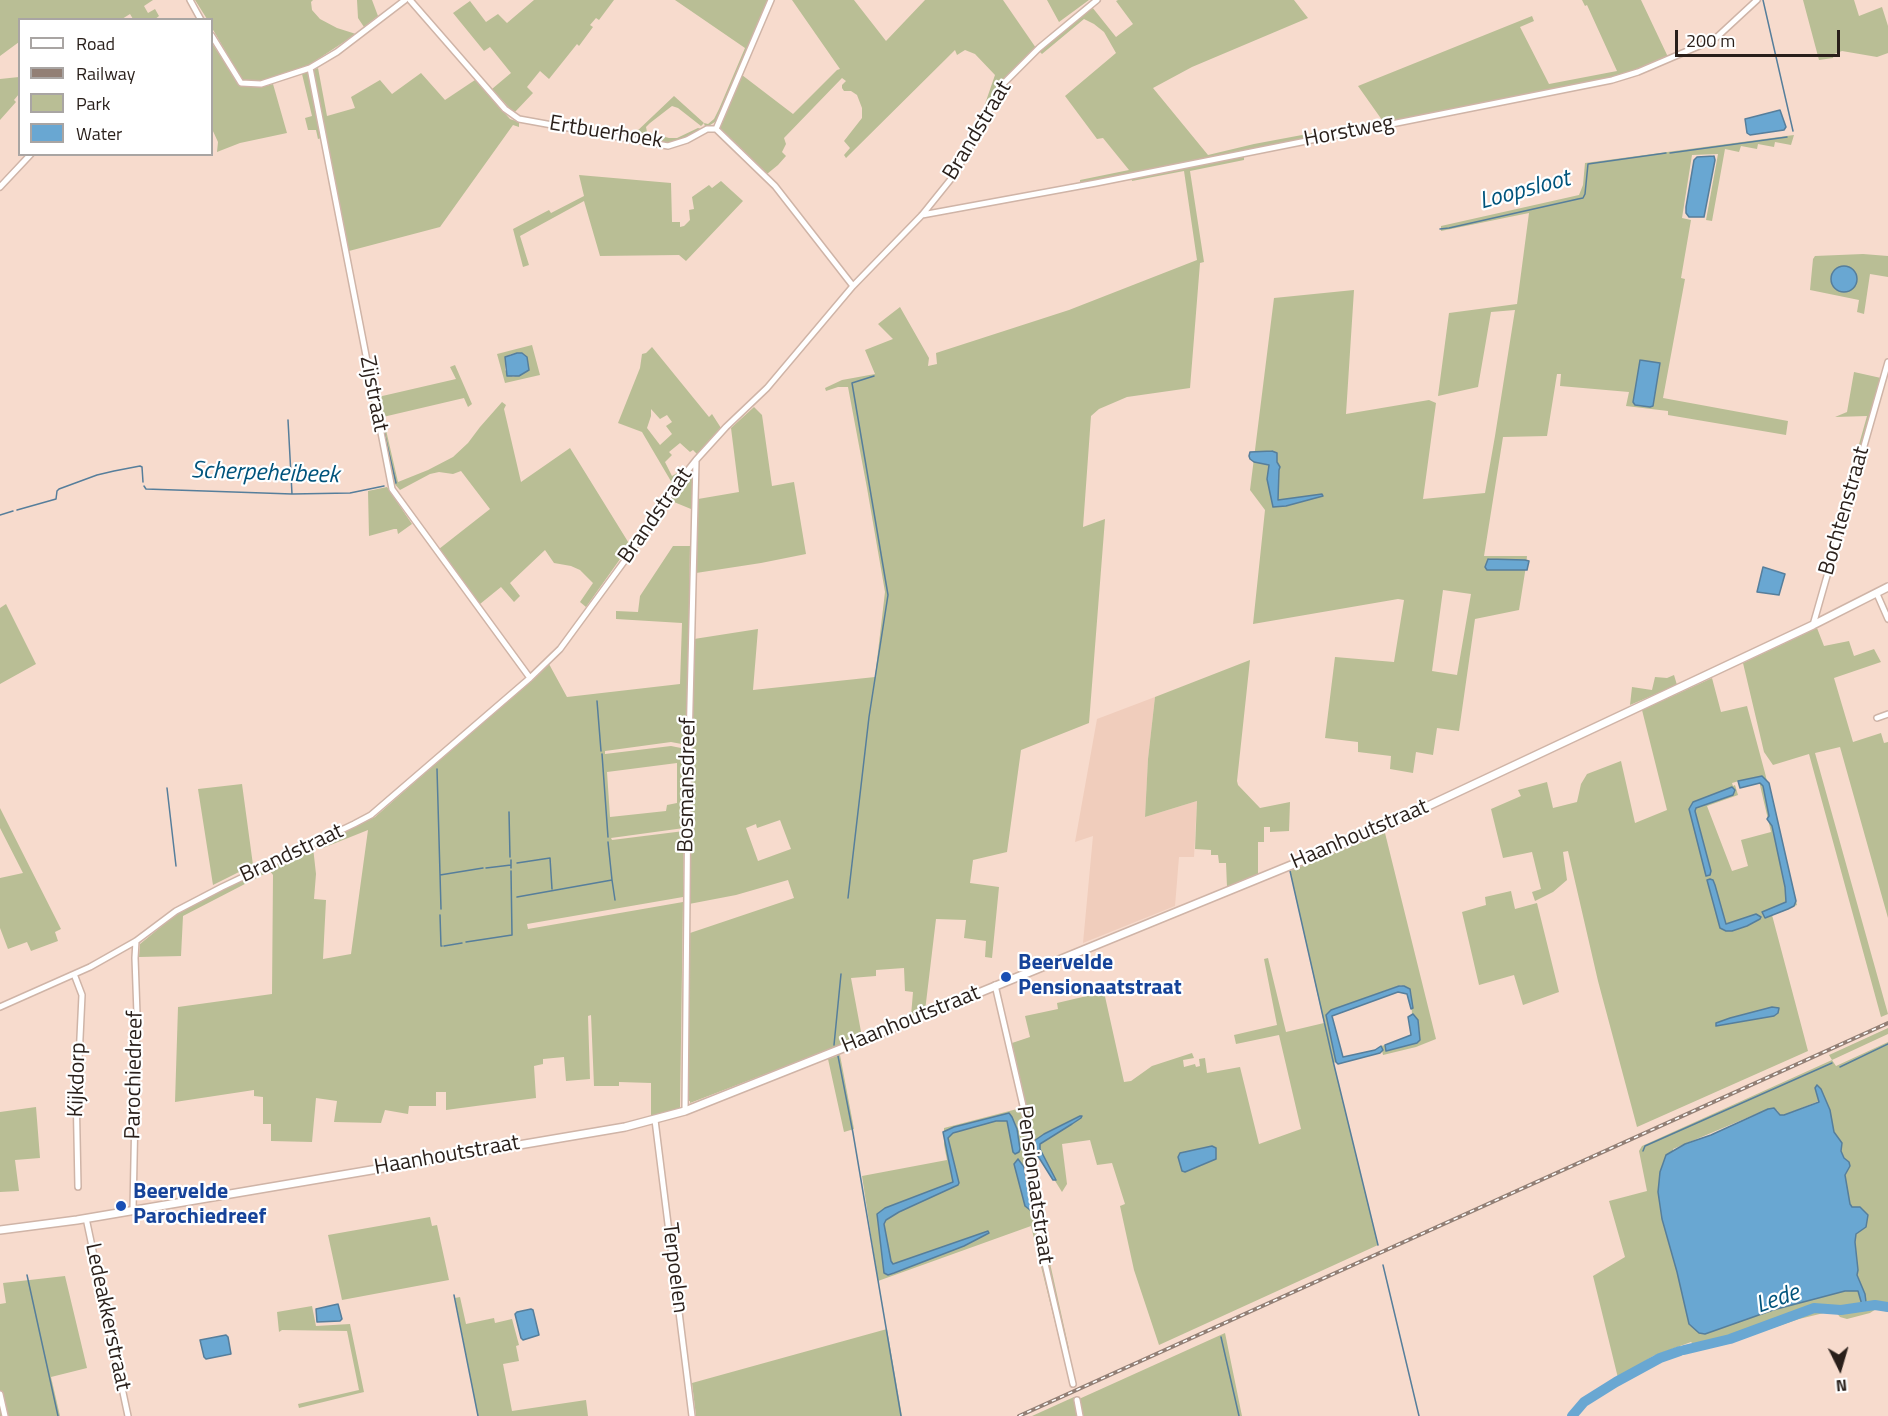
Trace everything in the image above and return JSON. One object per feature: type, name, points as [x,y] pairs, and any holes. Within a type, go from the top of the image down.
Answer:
[{"type":"street","points":[[190,0],[198,18]]},
{"type":"street","points":[[213,38],[241,82],[261,84],[310,68],[337,52],[405,0]]},
{"type":"street","name":"Ertbuerhoek","points":[[410,0],[505,109],[519,119],[668,146],[687,140],[707,129],[716,129]]},
{"type":"street","points":[[771,0],[716,129],[775,186],[853,286]]},
{"type":"street","name":"Brandstraat","points":[[0,1007],[74,974],[136,941],[185,906],[371,815],[530,678],[560,649],[696,460],[726,427],[767,388],[853,286],[922,215],[955,174],[1003,84],[1046,42],[1097,0]]},
{"type":"street","name":"Horstweg","points":[[922,215],[1088,185],[1612,80],[1638,72],[1718,37],[1756,0]]},
{"type":"street","name":"Zijstraat","points":[[310,68],[392,489],[530,678]]},
{"type":"street","points":[[0,187],[29,156]]},
{"type":"street","name":"Bochtenstraat","points":[[1813,625],[1888,362]]},
{"type":"street","name":"Bosmansdreef","points":[[685,1111],[688,785],[696,460]]},
{"type":"street","name":"Haanhoutstraat","points":[[0,1230],[86,1218],[625,1126],[685,1111],[1377,830],[1813,625],[1888,587]]},
{"type":"street","points":[[1877,594],[1888,619]]},
{"type":"street","points":[[1877,718],[1888,714]]},
{"type":"street","name":"Parochiedreef","points":[[133,1209],[137,1014],[136,941]]},
{"type":"street","name":"Kijkdorp","points":[[74,974],[82,995],[76,1087],[78,1187]]},
{"type":"street","name":"Pensionaatstraat","points":[[995,985],[1033,1149],[1028,1168],[1043,1255],[1073,1384]]},
{"type":"street","name":"Terpoelen","points":[[655,1120],[692,1416]]},
{"type":"street","name":"Ledeakkerstraat","points":[[86,1218],[128,1416]]},
{"type":"street","points":[[0,1394],[5,1416]]},
{"type":"street","points":[[1077,1401],[1080,1416]]},
{"type":"shaded area","points":[[1155,697],[1148,759],[1145,817],[1197,801],[1194,857],[1179,857],[1175,906],[1083,943],[1093,836],[1075,842],[1097,719]]},
{"type":"green space","points":[[0,0],[153,0],[144,6],[148,13],[155,9],[159,16],[156,18],[132,18],[130,14],[124,18],[18,18],[18,43],[0,56]]},
{"type":"green space","points":[[195,0],[313,0],[312,10],[320,19],[356,34],[306,67],[270,79],[249,82],[242,80],[213,30],[213,18],[206,18]]},
{"type":"green space","points":[[357,0],[372,0],[378,16],[364,27],[358,18]]},
{"type":"green space","points":[[534,0],[614,0],[599,20],[596,18],[590,25],[593,27],[579,46],[577,44],[549,79],[540,71],[527,87],[533,93],[514,113],[492,89],[511,73],[490,47],[484,51],[453,13],[470,1],[486,22],[498,14],[507,23]]},
{"type":"green space","points":[[675,0],[768,0],[718,120],[707,127],[704,123],[708,124],[714,119],[745,48]]},
{"type":"green space","points":[[792,0],[854,0],[886,41],[925,0],[1003,0],[1036,48],[1004,79],[989,106],[985,104],[995,75],[975,54],[965,50],[957,55],[955,50],[846,158],[844,155],[850,148],[844,141],[862,118],[862,108],[857,95],[851,91],[844,91],[842,88],[846,81],[842,78],[784,138],[786,144],[782,152],[786,156],[767,174],[720,128],[742,75],[793,114],[840,69]]},
{"type":"green space","points":[[1047,0],[1089,0],[1059,22]]},
{"type":"green space","points":[[1294,0],[1308,18],[1192,67],[1153,88],[1208,155],[1382,120],[1358,86],[1532,16],[1534,21],[1520,27],[1549,84],[1617,71],[1587,5],[1585,6],[1582,0],[1641,0],[1668,57],[1618,76],[1203,160],[1204,165],[1244,156],[1244,160],[1190,171],[1204,262],[1200,263],[1190,388],[1127,397],[1099,409],[1091,416],[1083,527],[1105,519],[1089,723],[1021,750],[1007,852],[973,860],[970,883],[999,887],[992,958],[985,957],[986,941],[964,938],[966,920],[936,919],[925,1011],[911,1016],[913,992],[905,991],[904,968],[876,970],[876,976],[851,978],[862,1037],[690,1103],[687,1101],[690,933],[794,898],[788,880],[736,895],[689,904],[694,639],[758,629],[753,690],[875,677],[885,592],[848,387],[826,391],[825,388],[842,380],[875,374],[865,350],[893,339],[878,324],[900,307],[929,358],[928,366],[937,364],[936,353],[1069,310],[1197,260],[1184,171],[1132,181],[1131,175],[1080,184],[1080,180],[1129,170],[1103,138],[1097,139],[1065,96],[1116,53],[1104,32],[1084,19],[1042,54],[1039,51],[1092,7],[1116,37],[1133,24],[1116,1]],"holes":[[[780,820],[791,849],[758,861],[746,828],[756,824],[757,828]]]},
{"type":"green space","points":[[1803,0],[1854,0],[1859,16],[1882,7],[1888,26],[1888,53],[1877,57],[1842,51],[1834,54],[1833,58],[1819,60]]},
{"type":"green space","points":[[213,45],[243,87],[273,84],[287,133],[240,143],[217,152],[218,142],[213,131]]},
{"type":"green space","points":[[318,68],[327,116],[355,108],[351,97],[380,80],[392,94],[421,73],[445,100],[475,80],[510,119],[519,122],[519,127],[513,125],[440,227],[349,251],[313,70]]},
{"type":"green space","points":[[308,72],[321,138],[318,139],[316,130],[308,130],[305,118],[312,116],[302,74]]},
{"type":"green space","points":[[18,77],[18,95],[14,100],[16,102],[0,120],[0,79]]},
{"type":"green space","points":[[674,96],[704,123],[701,126],[672,106],[646,127],[647,132],[677,138],[698,128],[701,129],[685,138],[669,143],[630,137]]},
{"type":"green space","points":[[1794,135],[1791,145],[1775,142],[1774,147],[1758,144],[1757,149],[1741,146],[1739,152],[1725,149],[1712,221],[1706,220],[1718,154],[1692,155],[1682,218],[1691,220],[1681,278],[1685,279],[1663,398],[1788,421],[1786,435],[1668,415],[1668,411],[1626,406],[1629,392],[1560,386],[1561,374],[1557,374],[1547,436],[1503,437],[1484,556],[1527,556],[1519,610],[1475,619],[1459,731],[1437,728],[1433,755],[1416,752],[1413,773],[1390,769],[1391,756],[1358,752],[1358,742],[1325,738],[1335,657],[1394,662],[1404,600],[1398,599],[1253,624],[1265,510],[1250,490],[1274,298],[1354,290],[1346,414],[1429,400],[1436,403],[1423,499],[1485,493],[1515,310],[1491,312],[1478,387],[1438,396],[1449,313],[1517,304],[1529,213],[1441,231],[1441,226],[1579,195],[1583,185],[1585,163]],"holes":[[[1443,590],[1471,594],[1457,675],[1432,671]]]},
{"type":"green space","points":[[579,175],[671,183],[672,222],[680,222],[680,227],[690,220],[689,210],[694,209],[692,197],[709,185],[712,188],[721,181],[743,201],[686,261],[679,255],[600,256],[584,201],[520,236],[529,265],[523,267],[513,229],[549,210],[551,213],[584,196]]},
{"type":"green space","points":[[1863,254],[1888,256],[1888,277],[1870,274],[1864,314],[1857,312],[1859,300],[1810,290],[1815,256]]},
{"type":"green space","points":[[355,287],[378,397],[456,379],[450,367],[455,365],[472,404],[468,407],[464,398],[383,417],[398,482],[453,457],[468,443],[502,402],[506,405],[504,409],[521,482],[570,448],[630,545],[586,607],[580,602],[593,583],[580,570],[554,563],[545,550],[510,583],[520,596],[514,602],[501,587],[480,604],[439,549],[490,509],[461,471],[453,474],[439,472],[430,474],[400,490],[393,482]]},
{"type":"green space","points":[[532,345],[540,375],[505,383],[497,354]],"holes":[[[511,354],[524,354],[528,362],[528,370],[513,377],[505,370],[506,357]]]},
{"type":"green space","points":[[652,347],[709,417],[712,414],[721,428],[698,455],[693,450],[690,452],[680,443],[669,452],[672,455],[665,462],[672,476],[684,471],[675,484],[672,483],[642,432],[618,423],[640,368],[642,354]],"holes":[[[651,409],[660,419],[667,415],[672,422],[666,426],[672,434],[660,445],[647,428]]]},
{"type":"green space","points":[[1854,372],[1881,378],[1846,501],[1843,501],[1867,416],[1835,417],[1847,412]]},
{"type":"green space","points":[[754,407],[762,415],[772,486],[794,482],[806,554],[696,573],[698,499],[739,492],[731,428]]},
{"type":"green space","points":[[687,475],[693,478],[691,509],[669,500]]},
{"type":"green space","points":[[387,487],[412,524],[398,534],[397,529],[394,529],[369,536],[368,491]]},
{"type":"green space","points":[[673,546],[690,546],[687,745],[671,742],[605,751],[605,754],[671,746],[686,749],[684,828],[611,838],[612,840],[684,831],[683,897],[527,924],[528,929],[683,902],[680,1108],[651,1116],[651,1083],[619,1082],[619,1086],[594,1086],[591,1015],[588,1016],[590,1079],[566,1081],[564,1057],[543,1059],[543,1064],[534,1066],[536,1098],[446,1110],[446,1092],[436,1092],[436,1106],[409,1106],[408,1114],[385,1110],[381,1123],[334,1122],[337,1101],[316,1098],[312,1142],[271,1141],[271,1124],[263,1124],[263,1097],[254,1096],[254,1090],[175,1102],[178,1007],[272,994],[273,875],[270,871],[183,916],[181,956],[139,957],[140,944],[174,916],[230,885],[313,847],[316,874],[314,899],[326,900],[323,959],[351,954],[368,830],[323,848],[321,842],[375,817],[549,664],[567,697],[680,684],[682,623],[616,619],[616,611],[638,612],[640,596]],"holes":[[[677,763],[677,803],[667,805],[666,811],[610,817],[607,772]]]},
{"type":"green space","points":[[6,604],[36,664],[0,684],[0,608]]},
{"type":"green space","points":[[1817,628],[1824,646],[1849,641],[1854,656],[1874,649],[1881,662],[1834,678],[1853,742],[1881,733],[1884,743],[1888,742],[1888,918],[1840,747],[1815,753],[1888,1014],[1881,1017],[1809,754],[1773,765],[1764,752],[1743,663]]},
{"type":"green space","points":[[1250,660],[1237,781],[1238,785],[1260,808],[1290,802],[1289,831],[1270,832],[1270,827],[1264,827],[1264,842],[1258,842],[1258,875],[1227,887],[1226,863],[1219,863],[1218,855],[1211,855],[1211,850],[1195,849],[1197,801],[1145,817],[1148,759],[1155,697]]},
{"type":"green space","points":[[1674,675],[1677,685],[1630,705],[1632,687],[1652,690],[1655,677],[1667,678]]},
{"type":"green space","points":[[1712,678],[1721,712],[1747,706],[1797,905],[1772,915],[1808,1051],[1637,1127],[1598,981],[1568,851],[1563,852],[1567,880],[1553,892],[1535,901],[1532,892],[1541,889],[1532,852],[1503,858],[1491,809],[1521,796],[1518,790],[1547,782],[1553,808],[1577,802],[1581,784],[1587,774],[1621,761],[1635,823],[1667,810],[1642,710]],"holes":[[[1739,781],[1741,787],[1759,781],[1771,832],[1741,840],[1748,866],[1732,871],[1707,806],[1738,795],[1732,783]]]},
{"type":"green space","points":[[242,784],[253,865],[213,885],[198,789]]},
{"type":"green space","points":[[0,808],[61,929],[55,932],[58,941],[31,951],[27,942],[8,949],[0,928],[0,878],[23,873],[0,828]]},
{"type":"green space","points":[[1385,833],[1436,1039],[1416,1047],[1383,1055],[1381,1046],[1385,1045],[1386,1050],[1420,1037],[1418,1020],[1412,1015],[1411,992],[1401,985],[1331,1010],[1326,1015],[1336,1057],[1336,1062],[1333,1063],[1378,1245],[1159,1345],[1134,1270],[1120,1206],[1125,1204],[1112,1163],[1097,1165],[1090,1140],[1062,1144],[1067,1184],[1062,1192],[1037,1152],[1012,1043],[1030,1037],[1025,1016],[1058,1009],[1057,1003],[1104,992],[1124,1082],[1131,1081],[1152,1066],[1192,1053],[1194,1058],[1183,1060],[1184,1067],[1195,1064],[1196,1067],[1200,1066],[1199,1059],[1205,1058],[1207,1073],[1240,1067],[1259,1144],[1301,1129],[1279,1035],[1236,1044],[1234,1035],[1277,1025],[1264,959],[1268,958],[1286,1032],[1324,1023],[1290,871]]},
{"type":"green space","points":[[1511,891],[1515,909],[1537,903],[1559,992],[1523,1005],[1514,975],[1479,985],[1462,912],[1486,905],[1485,897]]},
{"type":"green space","points":[[1888,1028],[1888,1034],[1832,1060],[1829,1055]]},
{"type":"green space","points":[[1888,1042],[1888,1312],[1876,1309],[1870,1313],[1847,1319],[1832,1311],[1799,1319],[1735,1341],[1698,1349],[1691,1342],[1653,1356],[1618,1378],[1593,1276],[1625,1257],[1609,1201],[1647,1191],[1639,1151],[1642,1146],[1832,1060],[1836,1066]],"holes":[[[1815,1088],[1821,1089],[1830,1110],[1834,1132],[1842,1143],[1841,1151],[1849,1162],[1845,1180],[1859,1231],[1855,1242],[1857,1274],[1862,1287],[1858,1291],[1845,1291],[1773,1310],[1705,1334],[1689,1324],[1677,1272],[1673,1149],[1768,1109],[1777,1110],[1780,1115],[1784,1115],[1819,1101]]]},
{"type":"green space","points":[[840,1055],[854,1129],[844,1132],[828,1059]]},
{"type":"green space","points":[[36,1107],[40,1158],[15,1160],[19,1191],[0,1192],[0,1112]]},
{"type":"green space","points":[[1021,1108],[1029,1144],[1026,1167],[1036,1223],[1043,1222],[1049,1242],[1046,1245],[1069,1349],[1062,1351],[1031,1226],[878,1281],[862,1176],[947,1160],[944,1128]]},
{"type":"green space","points":[[430,1217],[432,1226],[437,1225],[449,1280],[342,1300],[328,1235]]},
{"type":"green space","points":[[65,1276],[87,1368],[51,1377],[60,1416],[0,1416],[0,1304],[6,1303],[3,1283]]},
{"type":"green space","points":[[460,1297],[466,1324],[494,1318],[495,1323],[512,1319],[519,1345],[516,1346],[519,1361],[503,1364],[512,1411],[586,1400],[588,1416],[478,1416],[455,1298]]},
{"type":"green space","points":[[312,1306],[316,1326],[350,1324],[364,1392],[299,1408],[298,1404],[359,1390],[347,1331],[282,1330],[279,1332],[277,1312]]},
{"type":"green space","points":[[887,1329],[902,1416],[696,1416],[692,1383]]},
{"type":"green space","points":[[1225,1333],[1242,1416],[1083,1416],[1079,1399]]},
{"type":"green space","points":[[1074,1397],[1078,1416],[1032,1416]]},
{"type":"water","points":[[1780,110],[1786,127],[1784,130],[1750,135],[1747,133],[1745,119]]},
{"type":"water","points":[[1714,156],[1704,217],[1689,217],[1686,207],[1694,160],[1697,157]]},
{"type":"water","points":[[1844,266],[1853,270],[1857,279],[1853,288],[1844,292],[1835,288],[1831,279],[1835,270]]},
{"type":"water","points":[[522,353],[527,357],[529,370],[519,376],[507,376],[505,357]]},
{"type":"water","points":[[1640,360],[1660,363],[1653,406],[1650,407],[1635,405],[1633,402]]},
{"type":"water","points":[[1272,451],[1277,453],[1277,462],[1280,467],[1278,500],[1322,494],[1323,496],[1286,506],[1273,507],[1267,479],[1269,465],[1254,462],[1249,456],[1250,452]]},
{"type":"water","points":[[1488,559],[1529,561],[1527,570],[1487,570],[1485,567]]},
{"type":"water","points":[[1763,567],[1785,574],[1779,595],[1757,592]]},
{"type":"water","points":[[1762,776],[1769,783],[1796,901],[1794,906],[1765,918],[1762,912],[1786,902],[1785,887],[1772,826],[1767,819],[1769,816],[1763,786],[1760,783],[1740,788],[1738,781]]},
{"type":"water","points":[[1732,787],[1735,790],[1733,795],[1696,808],[1695,811],[1711,871],[1710,875],[1706,876],[1689,809],[1693,802]]},
{"type":"water","points":[[1710,879],[1715,885],[1726,924],[1756,914],[1761,917],[1760,919],[1732,931],[1720,928],[1707,880]]},
{"type":"water","points":[[1399,986],[1410,989],[1413,1008],[1411,1009],[1407,994],[1398,992],[1332,1016],[1343,1057],[1375,1050],[1381,1046],[1383,1050],[1380,1053],[1338,1064],[1326,1015],[1331,1010]]},
{"type":"water","points":[[1772,1007],[1779,1008],[1778,1013],[1774,1016],[1716,1026],[1716,1023],[1730,1018]]},
{"type":"water","points":[[1413,1014],[1418,1020],[1420,1040],[1417,1043],[1386,1051],[1385,1045],[1411,1035],[1408,1017]]},
{"type":"water","points":[[1817,1085],[1830,1110],[1834,1132],[1842,1143],[1841,1151],[1849,1162],[1850,1166],[1845,1175],[1850,1204],[1852,1207],[1860,1207],[1868,1215],[1866,1227],[1856,1234],[1855,1242],[1857,1275],[1866,1302],[1862,1305],[1858,1291],[1845,1291],[1773,1310],[1705,1334],[1699,1333],[1689,1324],[1662,1219],[1658,1192],[1660,1172],[1666,1155],[1685,1144],[1711,1135],[1768,1109],[1774,1108],[1780,1115],[1784,1115],[1819,1102],[1815,1088]]},
{"type":"water","points":[[1009,1113],[1017,1129],[1019,1152],[1015,1154],[1013,1152],[1007,1121],[996,1121],[953,1133],[948,1138],[958,1185],[899,1212],[886,1220],[884,1224],[893,1264],[988,1231],[989,1233],[964,1246],[894,1273],[888,1275],[884,1273],[877,1214],[885,1208],[953,1182],[943,1132]]},
{"type":"water","points":[[1080,1116],[1081,1118],[1040,1144],[1040,1149],[1056,1180],[1053,1180],[1036,1153],[1034,1141]]},
{"type":"water","points":[[1212,1146],[1216,1148],[1216,1159],[1185,1172],[1182,1171],[1178,1157],[1180,1153]]},
{"type":"water","points":[[1018,1159],[1024,1167],[1032,1207],[1030,1210],[1025,1206],[1014,1164]]},
{"type":"water","points":[[338,1304],[342,1319],[340,1321],[317,1322],[316,1309]]},
{"type":"water","points":[[531,1309],[539,1335],[523,1340],[515,1314]]},
{"type":"water","points":[[226,1335],[231,1354],[206,1359],[200,1340]]},
{"type":"waterway","name":"Loopsloot","points":[[1763,0],[1793,131]]},
{"type":"waterway","name":"Loopsloot","points":[[1670,153],[1787,137]]},
{"type":"waterway","name":"Loopsloot","points":[[1440,229],[1583,198],[1588,164],[1666,153]]},
{"type":"waterway","points":[[848,898],[869,717],[888,595],[852,383],[874,376]]},
{"type":"waterway","name":"Scherpeheibeek","points":[[381,419],[396,483]]},
{"type":"waterway","points":[[288,420],[292,494]]},
{"type":"waterway","name":"Scherpeheibeek","points":[[17,510],[56,499],[59,489],[114,471],[140,466],[143,482]]},
{"type":"waterway","name":"Scherpeheibeek","points":[[144,486],[146,489],[292,494],[350,493],[384,486]]},
{"type":"waterway","name":"Scherpeheibeek","points":[[0,515],[13,511]]},
{"type":"waterway","points":[[597,701],[601,751]]},
{"type":"waterway","points":[[602,754],[608,837]]},
{"type":"waterway","points":[[437,769],[441,909]]},
{"type":"waterway","points":[[167,788],[176,866]]},
{"type":"waterway","points":[[509,812],[510,857]]},
{"type":"waterway","points":[[608,842],[612,880]]},
{"type":"waterway","points":[[517,863],[550,858],[552,889]]},
{"type":"waterway","points":[[511,860],[511,868]]},
{"type":"waterway","points":[[486,868],[511,865]]},
{"type":"waterway","points":[[440,875],[483,868]]},
{"type":"waterway","points":[[466,942],[512,935],[511,871]]},
{"type":"waterway","points":[[1290,871],[1378,1245]]},
{"type":"waterway","points":[[517,897],[612,880],[615,900]]},
{"type":"waterway","points":[[440,915],[442,946]]},
{"type":"waterway","points":[[444,946],[462,943]]},
{"type":"waterway","points":[[834,1045],[841,974]]},
{"type":"waterway","points":[[1840,1067],[1888,1044]]},
{"type":"waterway","points":[[838,1056],[901,1416]]},
{"type":"waterway","points":[[1643,1151],[1645,1146],[1832,1063]]},
{"type":"waterway","points":[[1383,1265],[1419,1416]]},
{"type":"waterway","points":[[27,1275],[58,1416]]},
{"type":"waterway","points":[[454,1295],[478,1416]]},
{"type":"waterway","name":"Lede","points":[[1684,1350],[1730,1339],[1814,1308],[1841,1310],[1875,1305],[1888,1307]]},
{"type":"waterway","points":[[1221,1337],[1239,1416]]},
{"type":"waterway","name":"Lede","points":[[1572,1416],[1584,1402],[1616,1382],[1660,1358],[1680,1351]]},
{"type":"railway","points":[[1019,1416],[1888,1023]]},
{"type":"place","name":"Beervelde Pensionaatstraat","points":[[1006,977]]},
{"type":"place","name":"Beervelde Parochiedreef","points":[[121,1206]]}]
